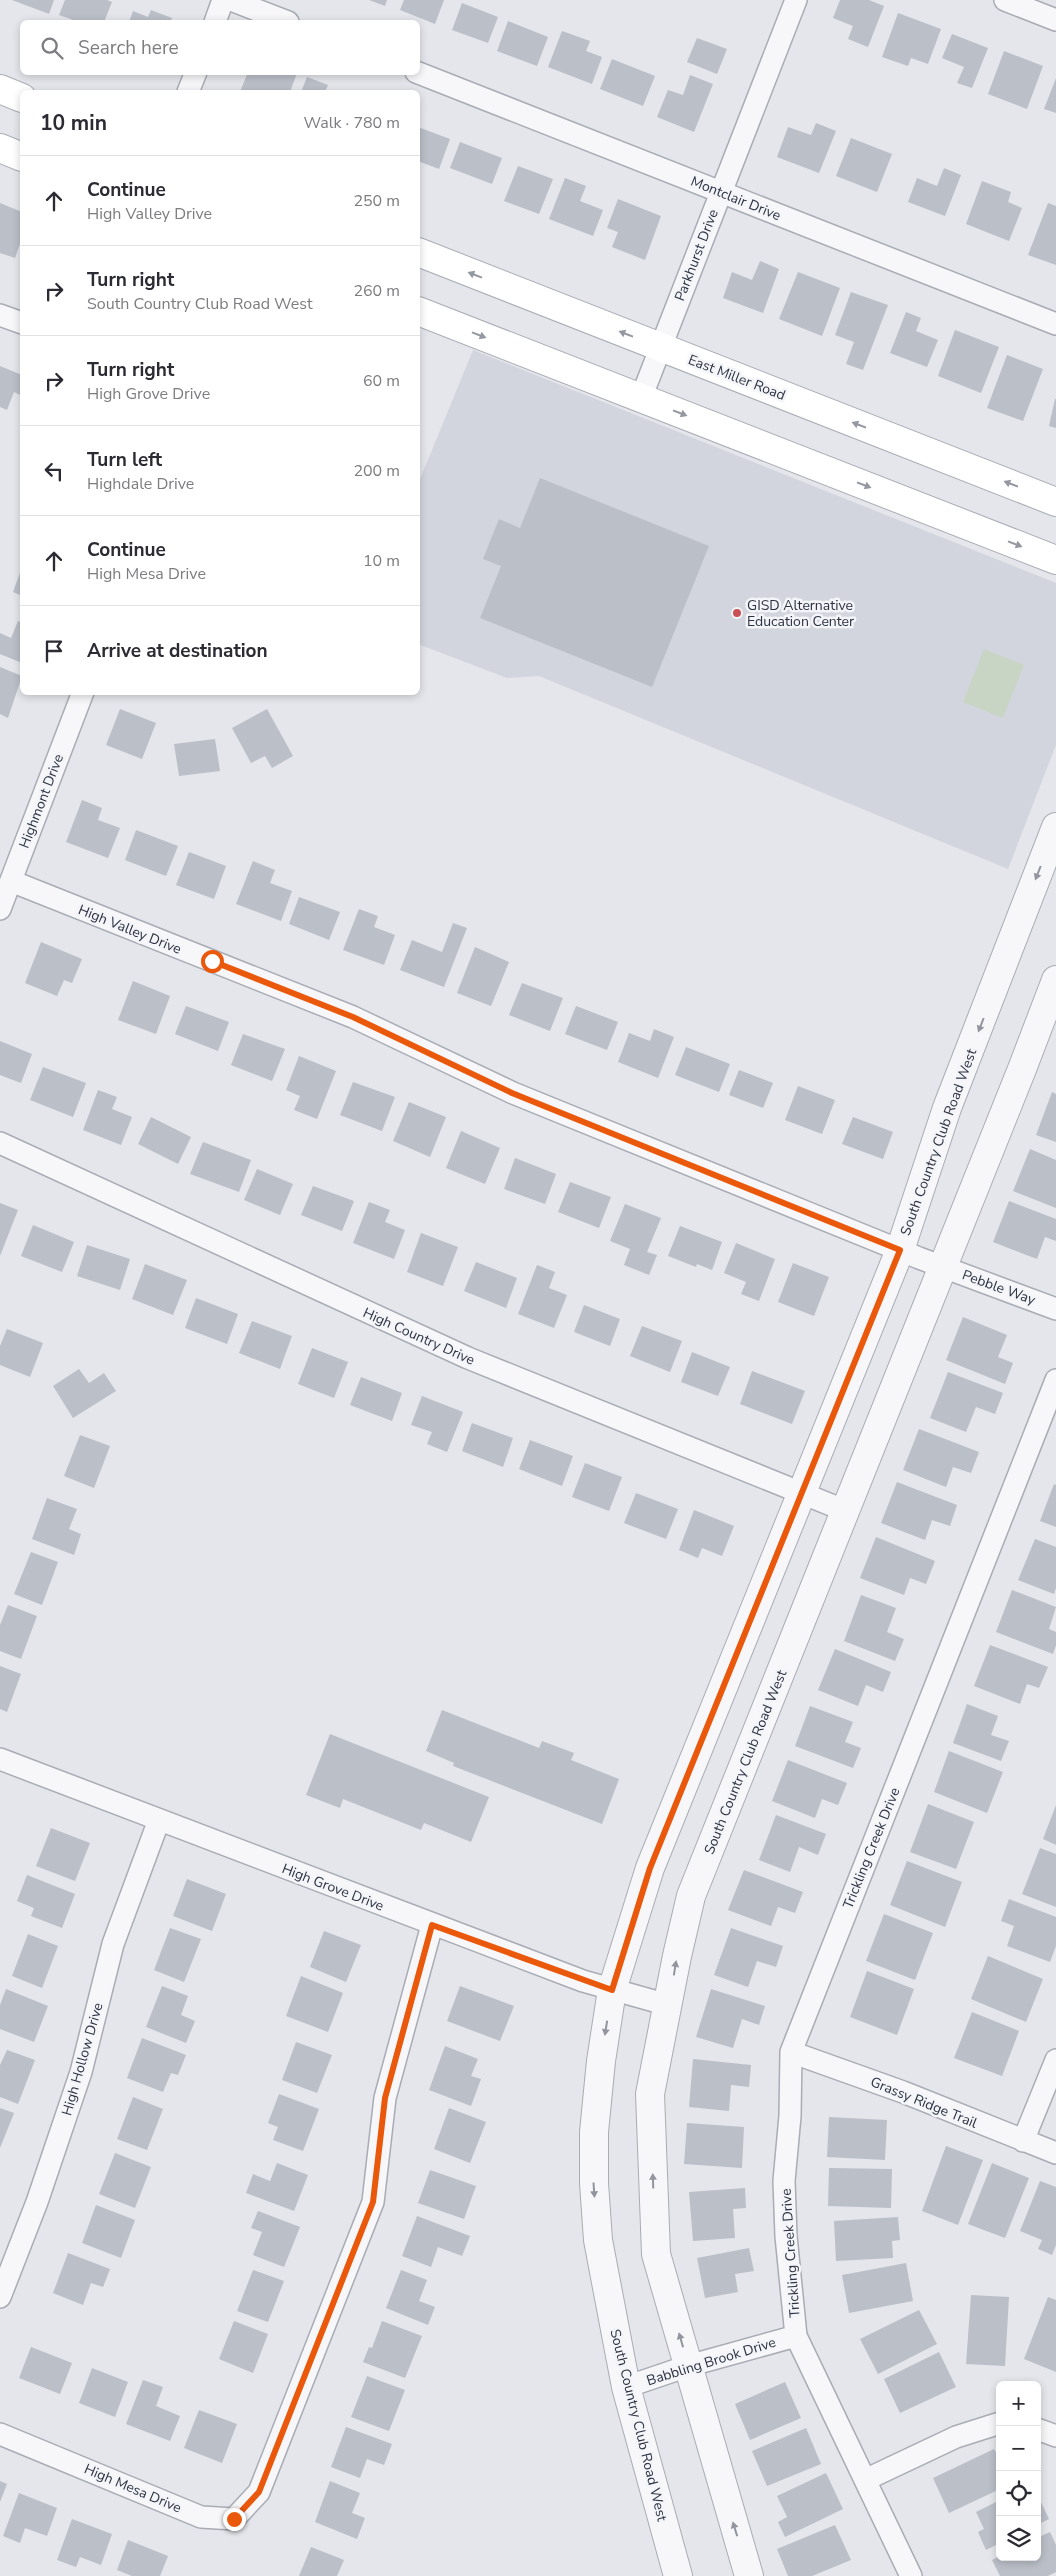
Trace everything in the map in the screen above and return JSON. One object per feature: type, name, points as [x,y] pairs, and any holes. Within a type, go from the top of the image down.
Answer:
[{"type":"main road","points":[[0,89],[20,97]]},
{"type":"main road","points":[[0,148],[20,156]]},
{"type":"main road","name":"East Miller Road","points":[[420,253],[1056,502]]},
{"type":"main road","points":[[420,312],[1056,560]]},
{"type":"street","points":[[215,20],[223,0]]},
{"type":"street","points":[[231,0],[283,20]]},
{"type":"street","name":"Parkhurst Drive","points":[[642,398],[660,347],[796,0]]},
{"type":"street","points":[[1005,0],[1056,20]]},
{"type":"street","name":"Montclair Drive","points":[[420,74],[1056,324]]},
{"type":"street","points":[[189,90],[195,75]]},
{"type":"street","points":[[0,315],[20,322]]},
{"type":"street","name":"Highmont Drive","points":[[0,909],[82,695]]},
{"type":"street","name":"South Country Club Road West","points":[[678,2576],[626,2387],[598,2240],[594,2183],[594,2132],[612,1990],[650,1868],[800,1493],[900,1250],[947,1108],[1056,828]]},
{"type":"street","name":"High Valley Drive","points":[[10,881],[353,1017],[512,1093],[942,1266]]},
{"type":"street","name":"South Country Club Road West","points":[[750,2576],[656,2254],[650,2094],[677,1956],[691,1896],[1056,980]]},
{"type":"street","name":"High Country Drive","points":[[0,1144],[468,1358],[846,1511]]},
{"type":"street","name":"Pebble Way","points":[[942,1266],[1056,1308]]},
{"type":"street","name":"Trickling Creek Drive","points":[[911,2576],[796,2336],[786,2236],[784,2181],[790,2116],[791,2052],[1056,1380]]},
{"type":"street","name":"High Grove Drive","points":[[0,1759],[432,1925],[612,1990],[668,2005]]},
{"type":"street","name":"High Hollow Drive","points":[[0,2297],[50,2165],[81,2072],[113,1944],[159,1820]]},
{"type":"street","name":"High Mesa Drive","points":[[0,2434],[201,2517],[234,2519],[259,2492],[373,2202],[385,2098],[432,1925]]},
{"type":"street","name":"Grassy Ridge Trail","points":[[791,2052],[903,2092],[1056,2153]]},
{"type":"street","points":[[1023,2141],[1056,2060]]},
{"type":"street","name":"Babbling Brook Drive","points":[[626,2387],[688,2366],[796,2336]]},
{"type":"street","points":[[865,2480],[956,2437],[996,2424]]},
{"type":"street","points":[[1041,2430],[1056,2436]]},
{"type":"shaded area","name":"GISD Alternative Education Center","points":[[473,350],[1056,583],[1056,745],[1008,869],[539,676],[507,678],[420,645],[420,479]]},
{"type":"green space","points":[[984,649],[1024,665],[1003,718],[963,702]]},
{"type":"building","points":[[12,0],[54,0],[49,14]]},
{"type":"building","points":[[65,0],[107,0],[112,2],[105,20],[73,20],[59,15]]},
{"type":"building","points":[[369,0],[387,0],[385,6]]},
{"type":"building","points":[[404,0],[444,0],[435,24],[400,10]]},
{"type":"building","points":[[840,0],[869,0],[884,6],[868,47],[848,39],[853,26],[833,18]]},
{"type":"building","points":[[462,3],[498,17],[488,43],[452,30]]},
{"type":"building","points":[[151,10],[172,18],[171,20],[130,20],[133,11],[148,17]]},
{"type":"building","points":[[898,13],[941,29],[928,64],[911,58],[908,66],[882,57]]},
{"type":"building","points":[[508,21],[548,37],[537,66],[497,51]]},
{"type":"building","points":[[562,31],[590,41],[586,51],[602,57],[592,84],[548,67]]},
{"type":"building","points":[[952,34],[988,48],[972,88],[957,83],[964,67],[942,58]]},
{"type":"building","points":[[697,38],[727,49],[717,74],[687,62]]},
{"type":"building","points":[[1004,51],[1043,66],[1027,109],[988,94]]},
{"type":"building","points":[[612,59],[655,76],[643,106],[600,89]]},
{"type":"building","points":[[247,75],[296,75],[291,90],[241,90]]},
{"type":"building","points":[[690,75],[713,84],[694,132],[657,117],[668,90],[683,95]]},
{"type":"building","points":[[307,77],[328,85],[326,90],[302,90]]},
{"type":"building","points":[[1056,78],[1056,113],[1044,109]]},
{"type":"building","points":[[816,123],[836,131],[819,173],[777,157],[788,127],[811,135]]},
{"type":"building","points":[[420,128],[450,139],[439,169],[420,162]]},
{"type":"building","points":[[851,138],[892,154],[877,192],[836,176]]},
{"type":"building","points":[[460,142],[502,158],[492,184],[450,168]]},
{"type":"building","points":[[518,166],[553,179],[539,214],[504,201]]},
{"type":"building","points":[[944,168],[961,175],[945,216],[908,202],[917,178],[937,186]]},
{"type":"building","points":[[565,178],[586,186],[580,201],[603,210],[593,236],[549,219]]},
{"type":"building","points":[[982,181],[1011,192],[1008,202],[1022,208],[1009,241],[966,224]]},
{"type":"building","points":[[618,199],[661,216],[645,260],[612,247],[618,232],[607,228]]},
{"type":"building","points":[[0,203],[20,211],[20,244],[15,258],[0,253]]},
{"type":"building","points":[[1048,203],[1056,206],[1056,265],[1028,255]]},
{"type":"building","points":[[760,261],[779,269],[763,313],[723,298],[732,272],[752,280]]},
{"type":"building","points":[[798,272],[840,288],[822,336],[779,319]]},
{"type":"building","points":[[851,292],[888,305],[863,370],[846,364],[854,342],[835,335]]},
{"type":"building","points":[[906,312],[921,318],[916,331],[938,340],[927,367],[890,353]]},
{"type":"building","points":[[955,330],[999,347],[981,393],[938,376]]},
{"type":"building","points":[[1007,355],[1043,369],[1023,421],[987,408]]},
{"type":"building","points":[[0,366],[20,374],[20,395],[14,392],[7,410],[0,407]]},
{"type":"building","points":[[1056,399],[1056,428],[1049,426]]},
{"type":"building","points":[[540,478],[709,546],[652,687],[480,618],[501,566],[483,559],[499,519],[520,528]]},
{"type":"building","points":[[20,573],[20,595],[13,592]]},
{"type":"building","points":[[18,621],[20,622],[20,662],[0,654],[0,633],[11,638]]},
{"type":"building","points":[[0,667],[20,675],[20,682],[8,718],[0,714]]},
{"type":"building","points":[[120,709],[156,723],[142,759],[106,745]]},
{"type":"building","points":[[267,709],[293,756],[272,768],[265,756],[251,763],[232,728]]},
{"type":"building","points":[[215,739],[220,771],[179,776],[174,744]]},
{"type":"building","points":[[82,800],[102,808],[98,820],[120,828],[108,858],[66,842]]},
{"type":"building","points":[[136,830],[178,846],[166,876],[125,860]]},
{"type":"building","points":[[189,852],[226,866],[214,899],[176,885]]},
{"type":"building","points":[[253,861],[275,870],[270,883],[292,891],[281,921],[236,904]]},
{"type":"building","points":[[299,897],[340,912],[329,940],[289,924]]},
{"type":"building","points":[[359,909],[378,916],[374,927],[395,935],[384,965],[343,950]]},
{"type":"building","points":[[453,923],[467,928],[444,987],[400,970],[412,940],[442,952]]},
{"type":"building","points":[[41,942],[82,959],[72,983],[64,980],[57,996],[25,983]]},
{"type":"building","points":[[475,947],[509,962],[491,1006],[457,993]]},
{"type":"building","points":[[133,981],[170,996],[156,1034],[118,1020]]},
{"type":"building","points":[[522,983],[563,998],[550,1031],[509,1015]]},
{"type":"building","points":[[186,1006],[229,1022],[218,1051],[175,1034]]},
{"type":"building","points":[[576,1006],[618,1022],[607,1050],[565,1034]]},
{"type":"building","points":[[654,1029],[674,1037],[658,1078],[618,1062],[629,1033],[650,1041]]},
{"type":"building","points":[[243,1034],[285,1049],[272,1081],[231,1065]]},
{"type":"building","points":[[0,1041],[32,1054],[21,1083],[0,1075]]},
{"type":"building","points":[[686,1047],[730,1064],[719,1092],[675,1075]]},
{"type":"building","points":[[299,1056],[336,1071],[317,1119],[294,1110],[300,1096],[286,1090]]},
{"type":"building","points":[[43,1067],[86,1083],[73,1117],[30,1100]]},
{"type":"building","points":[[739,1070],[773,1083],[763,1108],[729,1095]]},
{"type":"building","points":[[353,1082],[395,1097],[382,1131],[340,1115]]},
{"type":"building","points":[[798,1086],[835,1100],[822,1134],[785,1120]]},
{"type":"building","points":[[98,1090],[117,1097],[112,1109],[132,1117],[121,1145],[83,1130]]},
{"type":"building","points":[[1052,1092],[1056,1094],[1056,1142],[1036,1135]]},
{"type":"building","points":[[409,1102],[446,1117],[430,1157],[393,1141]]},
{"type":"building","points":[[151,1117],[191,1137],[178,1164],[138,1144]]},
{"type":"building","points":[[853,1117],[893,1132],[883,1159],[842,1144]]},
{"type":"building","points":[[461,1131],[500,1148],[485,1184],[446,1168]]},
{"type":"building","points":[[203,1142],[251,1160],[239,1192],[190,1174]]},
{"type":"building","points":[[1030,1149],[1056,1160],[1056,1208],[1013,1191]]},
{"type":"building","points":[[515,1158],[556,1174],[545,1204],[504,1189]]},
{"type":"building","points":[[257,1169],[293,1184],[280,1215],[244,1200]]},
{"type":"building","points":[[570,1182],[611,1197],[599,1228],[558,1212]]},
{"type":"building","points":[[313,1186],[354,1201],[342,1231],[301,1215]]},
{"type":"building","points":[[1009,1201],[1056,1219],[1056,1241],[1045,1237],[1037,1259],[993,1242]]},
{"type":"building","points":[[369,1202],[390,1210],[385,1222],[405,1230],[394,1259],[353,1243]]},
{"type":"building","points":[[0,1203],[18,1210],[0,1256]]},
{"type":"building","points":[[625,1204],[661,1218],[647,1252],[657,1255],[649,1275],[624,1265],[630,1249],[610,1241]]},
{"type":"building","points":[[33,1225],[74,1242],[62,1272],[21,1256]]},
{"type":"building","points":[[680,1226],[722,1242],[712,1270],[697,1264],[696,1267],[668,1256]]},
{"type":"building","points":[[421,1233],[458,1247],[443,1286],[407,1272]]},
{"type":"building","points":[[736,1243],[775,1259],[759,1301],[741,1294],[746,1282],[724,1273]]},
{"type":"building","points":[[87,1245],[130,1259],[120,1290],[77,1276]]},
{"type":"building","points":[[476,1262],[517,1278],[506,1308],[464,1291]]},
{"type":"building","points":[[793,1263],[829,1277],[814,1316],[778,1302]]},
{"type":"building","points":[[145,1264],[187,1280],[173,1315],[132,1299]]},
{"type":"building","points":[[537,1265],[555,1272],[549,1288],[567,1295],[554,1328],[518,1314]]},
{"type":"building","points":[[196,1298],[238,1314],[227,1344],[185,1328]]},
{"type":"building","points":[[584,1305],[620,1319],[610,1346],[574,1332]]},
{"type":"building","points":[[963,1317],[1007,1335],[998,1357],[1013,1363],[1005,1384],[946,1360]]},
{"type":"building","points":[[252,1321],[292,1336],[280,1369],[239,1353]]},
{"type":"building","points":[[642,1326],[682,1341],[670,1372],[630,1356]]},
{"type":"building","points":[[7,1329],[43,1343],[30,1377],[0,1365],[0,1346]]},
{"type":"building","points":[[312,1348],[348,1362],[334,1398],[298,1384]]},
{"type":"building","points":[[692,1352],[730,1367],[718,1396],[681,1382]]},
{"type":"building","points":[[79,1369],[89,1383],[104,1373],[116,1391],[73,1418],[53,1386]]},
{"type":"building","points":[[752,1371],[805,1391],[792,1424],[740,1404]]},
{"type":"building","points":[[948,1372],[1003,1393],[995,1414],[976,1407],[966,1432],[930,1418]]},
{"type":"building","points":[[361,1377],[402,1393],[392,1421],[350,1405]]},
{"type":"building","points":[[422,1396],[463,1412],[447,1452],[427,1444],[432,1432],[411,1425]]},
{"type":"building","points":[[472,1423],[513,1438],[503,1467],[462,1451]]},
{"type":"building","points":[[919,1429],[979,1452],[971,1473],[953,1467],[946,1487],[903,1470]]},
{"type":"building","points":[[80,1435],[110,1446],[94,1488],[64,1476]]},
{"type":"building","points":[[530,1440],[573,1456],[562,1486],[519,1469]]},
{"type":"building","points":[[585,1463],[622,1477],[609,1511],[572,1497]]},
{"type":"building","points":[[897,1482],[957,1505],[950,1526],[932,1520],[925,1540],[881,1523]]},
{"type":"building","points":[[1054,1484],[1056,1485],[1056,1527],[1040,1521]]},
{"type":"building","points":[[636,1493],[678,1509],[666,1539],[624,1523]]},
{"type":"building","points":[[47,1498],[77,1509],[69,1529],[81,1534],[74,1555],[32,1539]]},
{"type":"building","points":[[694,1510],[734,1526],[722,1556],[702,1548],[698,1558],[679,1550]]},
{"type":"building","points":[[876,1537],[935,1561],[926,1584],[910,1578],[904,1595],[860,1578]]},
{"type":"building","points":[[1035,1539],[1056,1547],[1056,1588],[1054,1594],[1018,1580]]},
{"type":"building","points":[[31,1552],[58,1562],[42,1605],[14,1594]]},
{"type":"building","points":[[1012,1590],[1056,1607],[1049,1629],[1056,1632],[1056,1645],[1053,1654],[996,1632]]},
{"type":"building","points":[[861,1595],[896,1608],[887,1632],[904,1639],[895,1661],[844,1641]]},
{"type":"building","points":[[8,1605],[37,1616],[21,1659],[0,1651],[0,1625]]},
{"type":"building","points":[[990,1645],[1048,1667],[1039,1688],[1027,1684],[1020,1704],[974,1686]]},
{"type":"building","points":[[835,1649],[891,1672],[883,1692],[866,1685],[858,1706],[818,1690]]},
{"type":"building","points":[[0,1666],[21,1674],[7,1712],[0,1709]]},
{"type":"building","points":[[967,1704],[998,1716],[991,1735],[1009,1741],[1001,1761],[953,1743]]},
{"type":"building","points":[[810,1706],[853,1722],[845,1742],[861,1748],[853,1768],[795,1746]]},
{"type":"building","points":[[442,1710],[539,1748],[542,1741],[574,1753],[571,1760],[619,1779],[602,1824],[453,1766],[454,1763],[426,1751]]},
{"type":"building","points":[[330,1734],[489,1797],[471,1842],[424,1823],[421,1830],[343,1799],[340,1808],[306,1795]]},
{"type":"building","points":[[949,1751],[1003,1772],[987,1813],[934,1792]]},
{"type":"building","points":[[788,1760],[847,1783],[838,1805],[822,1799],[815,1818],[772,1801]]},
{"type":"building","points":[[928,1804],[974,1822],[956,1869],[910,1852]]},
{"type":"building","points":[[1056,1805],[1056,1845],[1043,1839]]},
{"type":"building","points":[[776,1815],[826,1834],[818,1855],[799,1847],[790,1872],[759,1860]]},
{"type":"building","points":[[51,1828],[90,1843],[75,1881],[36,1866]]},
{"type":"building","points":[[1040,1848],[1056,1854],[1056,1907],[1022,1894]]},
{"type":"building","points":[[907,1861],[962,1882],[945,1927],[890,1905]]},
{"type":"building","points":[[744,1870],[803,1892],[795,1913],[778,1907],[771,1926],[728,1910]]},
{"type":"building","points":[[27,1875],[75,1894],[62,1928],[31,1916],[34,1908],[17,1901]]},
{"type":"building","points":[[187,1879],[226,1894],[212,1931],[173,1916]]},
{"type":"building","points":[[1009,1899],[1056,1917],[1056,1946],[1050,1962],[1007,1946],[1014,1926],[1001,1921]]},
{"type":"building","points":[[884,1914],[933,1933],[915,1980],[866,1961]]},
{"type":"building","points":[[170,1928],[201,1939],[184,1982],[154,1970]]},
{"type":"building","points":[[731,1928],[783,1946],[776,1967],[757,1961],[748,1987],[714,1975]]},
{"type":"building","points":[[324,1931],[361,1945],[346,1982],[310,1967]]},
{"type":"building","points":[[28,1934],[58,1946],[42,1988],[12,1976]]},
{"type":"building","points":[[988,1956],[1043,1979],[1026,2022],[971,1999]]},
{"type":"building","points":[[867,1971],[914,1989],[897,2035],[850,2017]]},
{"type":"building","points":[[301,1976],[343,1993],[328,2032],[286,2016]]},
{"type":"building","points":[[162,1986],[188,1996],[181,2015],[195,2021],[186,2043],[146,2027]]},
{"type":"building","points":[[460,1986],[514,2006],[500,2041],[447,2021]]},
{"type":"building","points":[[6,1989],[48,2006],[34,2042],[0,2029],[0,2005]]},
{"type":"building","points":[[711,1989],[765,2006],[759,2025],[742,2019],[733,2048],[696,2037]]},
{"type":"building","points":[[972,2012],[1019,2031],[1002,2076],[954,2058]]},
{"type":"building","points":[[142,2038],[186,2055],[178,2075],[171,2073],[163,2092],[127,2078]]},
{"type":"building","points":[[296,2042],[332,2055],[317,2093],[282,2080]]},
{"type":"building","points":[[445,2046],[478,2059],[471,2076],[481,2079],[471,2106],[429,2090]]},
{"type":"building","points":[[7,2050],[35,2060],[18,2104],[0,2097],[0,2065]]},
{"type":"building","points":[[693,2059],[751,2065],[749,2087],[731,2085],[729,2111],[689,2107]]},
{"type":"building","points":[[279,2094],[319,2109],[303,2151],[273,2140],[278,2127],[268,2123]]},
{"type":"building","points":[[133,2097],[163,2109],[147,2150],[117,2139]]},
{"type":"building","points":[[0,2108],[14,2113],[0,2148]]},
{"type":"building","points":[[449,2108],[486,2122],[470,2163],[434,2149]]},
{"type":"building","points":[[829,2117],[887,2120],[885,2160],[827,2157]]},
{"type":"building","points":[[687,2123],[744,2127],[742,2168],[684,2164]]},
{"type":"building","points":[[946,2146],[983,2160],[958,2225],[922,2211]]},
{"type":"building","points":[[115,2153],[151,2167],[135,2208],[99,2194]]},
{"type":"building","points":[[277,2163],[308,2175],[294,2211],[246,2193],[253,2174],[270,2181]]},
{"type":"building","points":[[992,2163],[1029,2178],[1005,2238],[968,2224]]},
{"type":"building","points":[[829,2168],[892,2169],[891,2208],[828,2206]]},
{"type":"building","points":[[430,2170],[476,2186],[464,2219],[418,2203]]},
{"type":"building","points":[[1040,2181],[1056,2187],[1056,2245],[1052,2255],[1038,2249],[1042,2240],[1020,2231]]},
{"type":"building","points":[[745,2188],[746,2208],[733,2209],[735,2238],[693,2241],[689,2192]]},
{"type":"building","points":[[96,2205],[135,2220],[121,2258],[82,2243]]},
{"type":"building","points":[[258,2211],[300,2227],[284,2267],[253,2255],[262,2232],[251,2228]]},
{"type":"building","points":[[417,2216],[470,2236],[462,2256],[438,2247],[431,2267],[402,2256]]},
{"type":"building","points":[[898,2217],[900,2240],[892,2241],[893,2258],[836,2261],[834,2221]]},
{"type":"building","points":[[749,2248],[754,2271],[735,2274],[738,2292],[705,2298],[697,2258]]},
{"type":"building","points":[[68,2253],[110,2269],[103,2287],[91,2283],[83,2305],[53,2293]]},
{"type":"building","points":[[906,2263],[913,2301],[849,2313],[842,2275]]},
{"type":"building","points":[[253,2270],[284,2281],[268,2322],[237,2311]]},
{"type":"building","points":[[401,2270],[427,2280],[419,2301],[435,2307],[428,2325],[386,2308]]},
{"type":"building","points":[[971,2295],[1009,2297],[1005,2366],[966,2364]]},
{"type":"building","points":[[1048,2297],[1056,2300],[1056,2372],[1024,2359]]},
{"type":"building","points":[[919,2310],[937,2344],[878,2374],[860,2339]]},
{"type":"building","points":[[234,2321],[268,2334],[253,2373],[219,2359]]},
{"type":"building","points":[[382,2321],[422,2336],[405,2378],[363,2362],[369,2347],[372,2348]]},
{"type":"building","points":[[31,2347],[72,2363],[60,2394],[19,2378]]},
{"type":"building","points":[[939,2352],[956,2387],[900,2413],[884,2379]]},
{"type":"building","points":[[92,2368],[128,2382],[115,2417],[79,2403]]},
{"type":"building","points":[[367,2376],[405,2390],[389,2431],[351,2417]]},
{"type":"building","points":[[143,2380],[163,2387],[156,2406],[180,2416],[170,2441],[126,2424]]},
{"type":"building","points":[[785,2382],[801,2418],[750,2440],[735,2404]]},
{"type":"building","points":[[199,2410],[237,2424],[222,2463],[184,2448]]},
{"type":"building","points":[[346,2427],[392,2444],[384,2465],[367,2459],[360,2478],[331,2467]]},
{"type":"building","points":[[806,2428],[821,2464],[767,2486],[752,2451]]},
{"type":"building","points":[[994,2449],[996,2453],[996,2491],[949,2513],[933,2478]]},
{"type":"building","points":[[826,2473],[843,2509],[785,2537],[778,2522],[787,2517],[777,2496]]},
{"type":"building","points":[[0,2481],[7,2484],[0,2502]]},
{"type":"building","points":[[330,2481],[360,2493],[352,2513],[365,2518],[357,2539],[315,2522]]},
{"type":"building","points":[[19,2493],[57,2508],[47,2536],[25,2528],[20,2543],[3,2536]]},
{"type":"building","points":[[996,2502],[996,2545],[986,2550],[978,2532],[984,2529],[976,2512]]},
{"type":"building","points":[[1041,2502],[1049,2519],[1041,2523]]},
{"type":"building","points":[[72,2519],[112,2534],[101,2565],[80,2557],[76,2567],[57,2560]]},
{"type":"building","points":[[835,2525],[851,2560],[812,2576],[788,2576],[777,2549]]},
{"type":"building","points":[[1050,2532],[1056,2545],[1056,2572],[1048,2576],[1000,2576],[992,2560],[996,2558],[996,2561],[1041,2561],[1041,2536]]},
{"type":"building","points":[[128,2540],[168,2556],[160,2576],[132,2576],[117,2570]]},
{"type":"building","points":[[311,2547],[344,2560],[337,2576],[299,2576]]},
{"type":"place","name":"GISD Alternative Education Center","points":[[737,613]]},
{"type":"route","points":[[212,961],[353,1017],[512,1093],[900,1250],[800,1493],[650,1868],[612,1990],[432,1925],[385,2098],[373,2202],[259,2492],[234,2519]]}]
